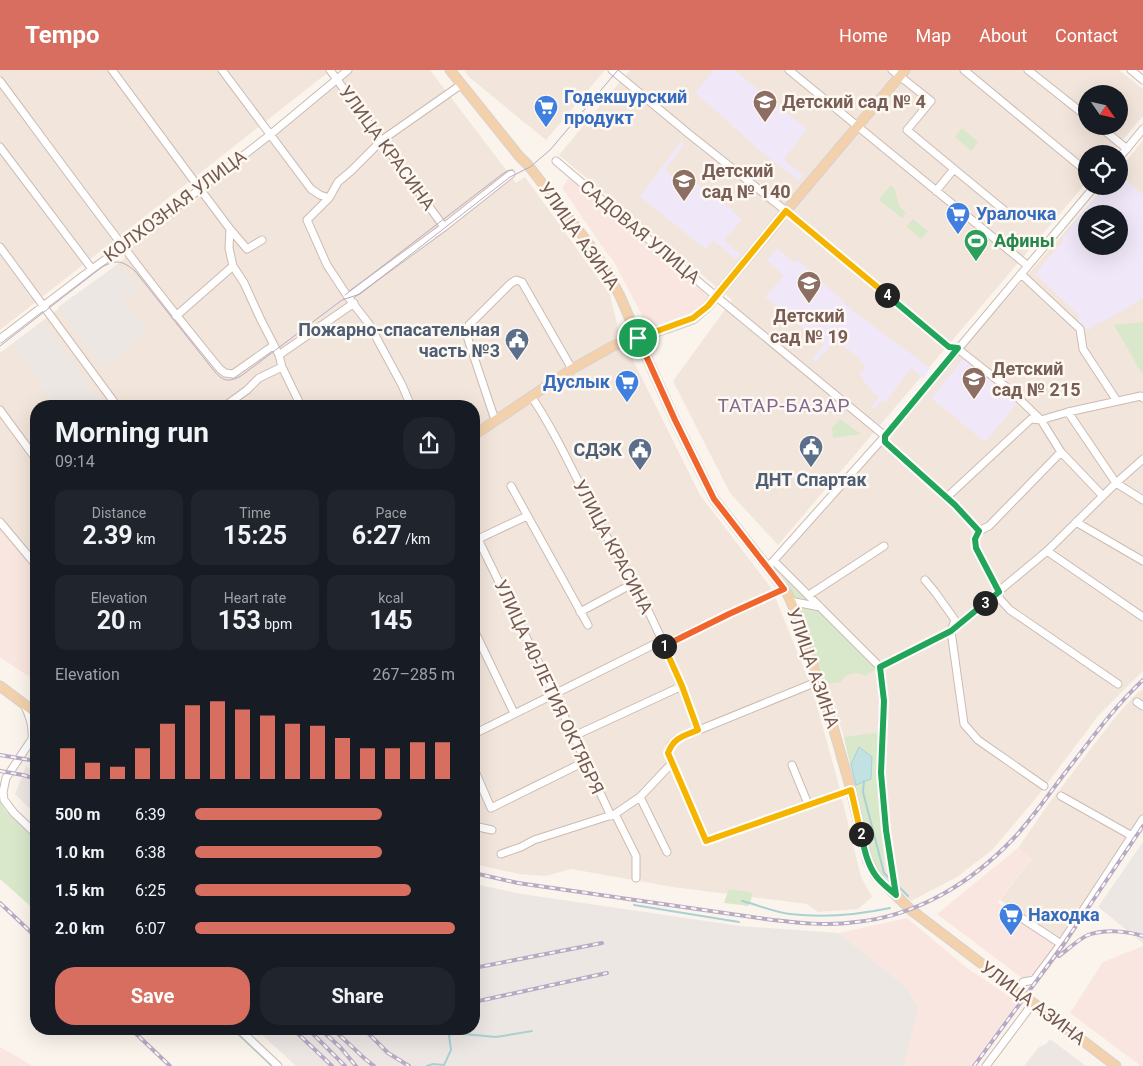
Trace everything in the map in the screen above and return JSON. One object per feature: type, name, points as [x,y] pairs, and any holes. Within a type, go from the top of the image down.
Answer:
[{"type":"main road","name":"УЛИЦА АЗИНА","points":[[450,70],[528,164],[604,266],[620,296],[675,420],[714,499],[771,564],[796,613],[819,681],[851,790],[868,861],[876,876],[911,910],[1116,1066]]},
{"type":"main road","points":[[480,431],[572,369],[613,346],[693,318],[708,306],[903,73]]},
{"type":"main road","points":[[0,686],[30,708]]},
{"type":"street","points":[[112,70],[246,248],[262,240]]},
{"type":"street","points":[[222,70],[312,189],[320,195],[329,198]]},
{"type":"street","name":"УЛИЦА КРАСИНА","points":[[330,70],[444,227]]},
{"type":"street","name":"КОЛХОЗНАЯ УЛИЦА","points":[[0,339],[200,189],[348,70]]},
{"type":"street","points":[[612,70],[786,211],[949,347],[958,348],[1010,390],[1041,420],[1061,452],[1103,496]]},
{"type":"street","points":[[789,70],[1028,266]]},
{"type":"street","points":[[892,70],[903,73],[931,101],[907,130],[1005,211]]},
{"type":"street","points":[[964,70],[1078,164]]},
{"type":"street","points":[[1028,70],[1078,110]]},
{"type":"street","points":[[1131,70],[1143,80]]},
{"type":"street","points":[[0,81],[123,247],[220,369],[225,373],[233,374],[274,345]]},
{"type":"street","points":[[408,400],[369,324],[327,265],[307,220],[329,198],[338,182],[382,140],[462,84]]},
{"type":"street","points":[[1128,148],[1143,129]]},
{"type":"street","points":[[1109,135],[1122,145]]},
{"type":"street","points":[[0,147],[92,269]]},
{"type":"street","name":"САДОВАЯ УЛИЦА","points":[[556,161],[885,436],[885,442],[973,523],[979,531]]},
{"type":"street","points":[[936,191],[954,169]]},
{"type":"street","points":[[348,297],[444,227],[510,174]]},
{"type":"street","points":[[896,895],[886,830],[881,773],[884,701],[880,667],[809,595],[771,564],[885,436],[1087,195]]},
{"type":"street","points":[[230,229],[229,248],[233,266],[244,283],[279,355],[282,366],[298,400]]},
{"type":"street","points":[[0,247],[113,400]]},
{"type":"street","points":[[176,316],[233,266]]},
{"type":"street","points":[[1021,274],[1080,328],[1083,349],[1117,401]]},
{"type":"street","points":[[495,420],[466,333],[469,325],[516,280],[522,282],[572,369]]},
{"type":"street","points":[[279,355],[354,303]]},
{"type":"street","points":[[233,400],[260,378],[282,366]]},
{"type":"street","name":"УЛИЦА КРАСИНА","points":[[531,396],[543,413],[600,524],[634,583],[682,686],[698,730]]},
{"type":"street","points":[[946,498],[1031,419],[1041,420],[1117,401],[1141,396],[1143,398]]},
{"type":"street","points":[[0,410],[30,451]]},
{"type":"street","points":[[1068,412],[1116,482],[1143,500]]},
{"type":"street","points":[[1061,452],[989,526],[979,531],[975,539],[976,548],[999,592],[999,598],[1010,610],[1118,684]]},
{"type":"street","points":[[880,667],[951,631],[1047,551],[1116,482],[1143,459]]},
{"type":"street","points":[[511,486],[588,625]]},
{"type":"street","points":[[480,538],[527,516]]},
{"type":"street","points":[[0,522],[30,558]]},
{"type":"street","points":[[1076,522],[1143,561]]},
{"type":"street","name":"УЛИЦА 40-ЛЕТИЯ ОКТЯБРЯ","points":[[480,543],[586,761],[636,856],[636,878]]},
{"type":"street","points":[[809,595],[884,546]]},
{"type":"street","points":[[1047,551],[1143,617]]},
{"type":"street","points":[[924,580],[955,620],[951,631],[964,724],[978,740],[1044,786]]},
{"type":"street","points":[[580,612],[634,583]]},
{"type":"street","points":[[480,731],[655,644],[664,645],[784,589]]},
{"type":"street","points":[[790,601],[820,607]]},
{"type":"street","points":[[480,642],[514,713]]},
{"type":"street","points":[[819,681],[677,739],[671,745],[668,753],[706,841],[851,790]]},
{"type":"street","points":[[574,736],[682,686]]},
{"type":"street","points":[[24,704],[30,717]]},
{"type":"street","points":[[30,744],[6,778],[3,792],[4,800],[30,828]]},
{"type":"street","points":[[480,783],[491,808],[586,761]]},
{"type":"street","points":[[501,854],[534,840],[613,815],[640,797],[672,763]]},
{"type":"street","points":[[792,765],[808,804]]},
{"type":"street","points":[[1061,796],[1132,836]]},
{"type":"street","points":[[640,797],[667,852]]},
{"type":"street","points":[[1017,991],[1023,982],[1034,980],[1061,944],[1143,819]]},
{"type":"street","points":[[480,827],[492,830]]},
{"type":"street","points":[[1010,911],[1061,944]]},
{"type":"street","points":[[986,1066],[1033,1003]]},
{"type":"street","points":[[245,1035],[278,1066]]},
{"type":"shaded area","points":[[0,70],[331,70],[0,330]]},
{"type":"shaded area","points":[[352,70],[430,70],[516,183],[525,177],[610,295],[619,332],[700,495],[772,589],[812,689],[837,778],[861,877],[872,897],[858,909],[818,912],[807,904],[673,887],[571,869],[546,876],[519,874],[480,865],[480,400],[30,400],[30,677],[0,657],[0,353],[124,259],[130,249]]},
{"type":"shaded area","points":[[464,70],[605,70],[546,140],[469,77]]},
{"type":"shaded area","points":[[630,70],[1119,70],[1143,89],[1143,116],[1128,134],[1128,85],[1078,85],[1078,135],[1127,135],[1119,145],[1078,145],[1078,192],[778,545],[730,493],[673,381],[732,300],[559,155]]},
{"type":"shaded area","name":"Детский сад № 4","points":[[714,70],[734,70],[807,129],[785,158],[786,162],[803,175],[799,181],[758,149],[695,93]]},
{"type":"shaded area","points":[[1143,140],[1143,671],[1098,716],[1037,797],[992,850],[957,877],[911,901],[885,880],[859,809],[844,737],[827,684],[776,563],[1078,217],[1078,255],[1128,255],[1128,205],[1088,205],[1097,195],[1128,195],[1128,159]]},
{"type":"shaded area","name":"Детский сад № 140","points":[[681,141],[684,144],[665,170],[675,178],[681,171],[742,220],[724,240],[740,254],[735,259],[713,240],[706,249],[640,197]]},
{"type":"shaded area","points":[[569,178],[710,298],[695,312],[649,329],[613,260],[562,188]]},
{"type":"shaded area","points":[[1128,182],[1143,195],[1143,297],[1099,324],[1096,323],[1089,330],[1080,323],[1079,316],[1035,274],[1063,241],[1062,238],[1078,219],[1078,255],[1128,255],[1128,205],[1089,205],[1098,195],[1128,195]]},
{"type":"shaded area","points":[[777,248],[794,263],[798,260],[860,317],[930,368],[923,379],[911,368],[886,402],[883,400],[874,409],[871,407],[879,397],[863,381],[864,379],[859,374],[866,367],[860,361],[861,359],[835,340],[816,362],[812,359],[824,345],[765,297],[784,276],[767,260]]},
{"type":"shaded area","points":[[114,267],[121,268],[139,287],[122,300],[149,331],[104,369],[58,307]]},
{"type":"shaded area","points":[[43,321],[101,400],[53,400],[12,344]]},
{"type":"shaded area","name":"Детский сад № 215","points":[[964,358],[1018,402],[985,442],[931,398]]},
{"type":"shaded area","points":[[0,531],[30,565],[30,677],[0,657]]},
{"type":"shaded area","points":[[1143,689],[1143,823],[1063,942],[1000,900],[1031,859],[1018,848],[1050,802],[1113,720],[1134,696]]},
{"type":"shaded area","points":[[26,767],[30,768],[30,809],[15,794]]},
{"type":"shaded area","points":[[1143,842],[1143,943],[1098,907]]},
{"type":"shaded area","points":[[1018,848],[1031,858],[998,902],[1003,907],[1001,909],[1056,946],[1032,977],[1022,978],[937,914]]},
{"type":"shaded area","points":[[480,885],[522,894],[740,926],[839,933],[899,981],[906,988],[917,1006],[917,1014],[904,1066],[296,1066],[262,1035],[480,1035]]},
{"type":"shaded area","points":[[907,918],[967,968],[1018,1002],[971,1066],[904,1066],[917,1014],[899,981],[839,933]]},
{"type":"shaded area","points":[[1143,946],[1143,1066],[1141,1066],[1070,1013],[1103,962]]},
{"type":"shaded area","points":[[1050,1039],[1086,1066],[1024,1066],[1039,1047],[1046,1044]]},
{"type":"shaded area","points":[[0,1047],[21,1059],[32,1066],[0,1066]]},
{"type":"green space","points":[[962,128],[978,142],[971,151],[955,137]]},
{"type":"green space","points":[[891,185],[895,190],[899,206],[906,213],[902,218],[879,200]]},
{"type":"green space","points":[[913,219],[928,231],[921,239],[906,226]]},
{"type":"green space","points":[[1143,322],[1143,375],[1114,325]]},
{"type":"green space","points":[[840,419],[861,434],[833,438],[832,428]]},
{"type":"green space","points":[[781,570],[879,667],[866,676],[852,673],[841,682],[827,684]]},
{"type":"green space","points":[[880,732],[880,807],[885,880],[869,851],[844,737]]},
{"type":"green space","points":[[0,801],[5,810],[30,834],[30,906],[0,879]]},
{"type":"green space","points":[[729,889],[753,893],[749,906],[724,903]]},
{"type":"water","points":[[859,747],[872,757],[871,779],[856,785],[851,764]]},
{"type":"waterway","points":[[864,781],[863,792],[884,873],[889,878]]},
{"type":"waterway","points":[[899,887],[908,896]]},
{"type":"waterway","points":[[742,901],[778,912],[815,916],[840,915],[890,908]]},
{"type":"waterway","points":[[634,905],[739,922]]},
{"type":"waterway","points":[[474,1035],[496,1037],[532,1031]]},
{"type":"waterway","points":[[239,1035],[272,1066]]},
{"type":"waterway","points":[[427,1066],[433,1064],[444,1065],[451,1050],[449,1035]]},
{"type":"tram line","points":[[0,346],[102,267],[120,262],[135,271],[218,375],[227,380],[237,378],[342,300],[360,294],[510,177],[530,167],[550,150],[618,70]]},
{"type":"tram line","points":[[345,295],[501,175],[513,170]]},
{"type":"railway","points":[[480,874],[518,883],[793,922],[846,923],[879,919],[900,913],[942,895],[979,870],[997,855],[1027,823],[1102,725],[1143,680]]},
{"type":"railway","points":[[0,755],[30,760]]},
{"type":"railway","points":[[0,771],[30,777]]},
{"type":"railway","points":[[974,1066],[1065,942],[1143,826]]},
{"type":"railway","points":[[0,903],[30,931]]},
{"type":"railway","points":[[1059,956],[1081,939],[1094,933],[1116,931],[1143,936]]},
{"type":"railway","points":[[480,967],[602,943]]},
{"type":"railway","points":[[480,1001],[607,973]]},
{"type":"railway","points":[[137,1035],[170,1066]]},
{"type":"railway","points":[[299,1035],[332,1066]]},
{"type":"railway","points":[[314,1035],[345,1066]]},
{"type":"railway","points":[[327,1035],[356,1066]]},
{"type":"railway","points":[[339,1035],[374,1066]]},
{"type":"railway","points":[[370,1035],[388,1053],[409,1066]]},
{"type":"place","name":"Детский сад № 4","points":[[765,123]]},
{"type":"place","name":"Годекшурский продукт","points":[[546,128]]},
{"type":"place","name":"Детский сад № 140","points":[[684,202]]},
{"type":"place","name":"Уралочка","points":[[958,235]]},
{"type":"place","name":"Афины","points":[[976,262]]},
{"type":"place","name":"Детский сад № 19","points":[[809,304]]},
{"type":"place","name":"Пожарно-спасательная часть №3","points":[[517,361]]},
{"type":"place","name":"Детский сад № 215","points":[[974,400]]},
{"type":"place","name":"Дуслык","points":[[627,403]]},
{"type":"place","name":"ДНТ Спартак","points":[[811,468]]},
{"type":"place","name":"СДЭК","points":[[640,471]]},
{"type":"place","name":"Находка","points":[[1011,936]]},
{"type":"district","name":"ТАТАР-БАЗАР","points":[[784,405]]},
{"type":"route","points":[[786,211],[949,347],[958,348],[885,436],[885,442],[973,523],[979,531],[975,539],[976,548],[999,592],[951,631],[880,667],[884,701],[881,773],[886,830],[896,895],[876,876],[868,861],[851,790],[706,841],[668,753],[671,745],[677,739],[698,730],[664,645],[784,589],[714,499],[675,420],[638,338],[693,318],[708,306],[786,211]]}]
